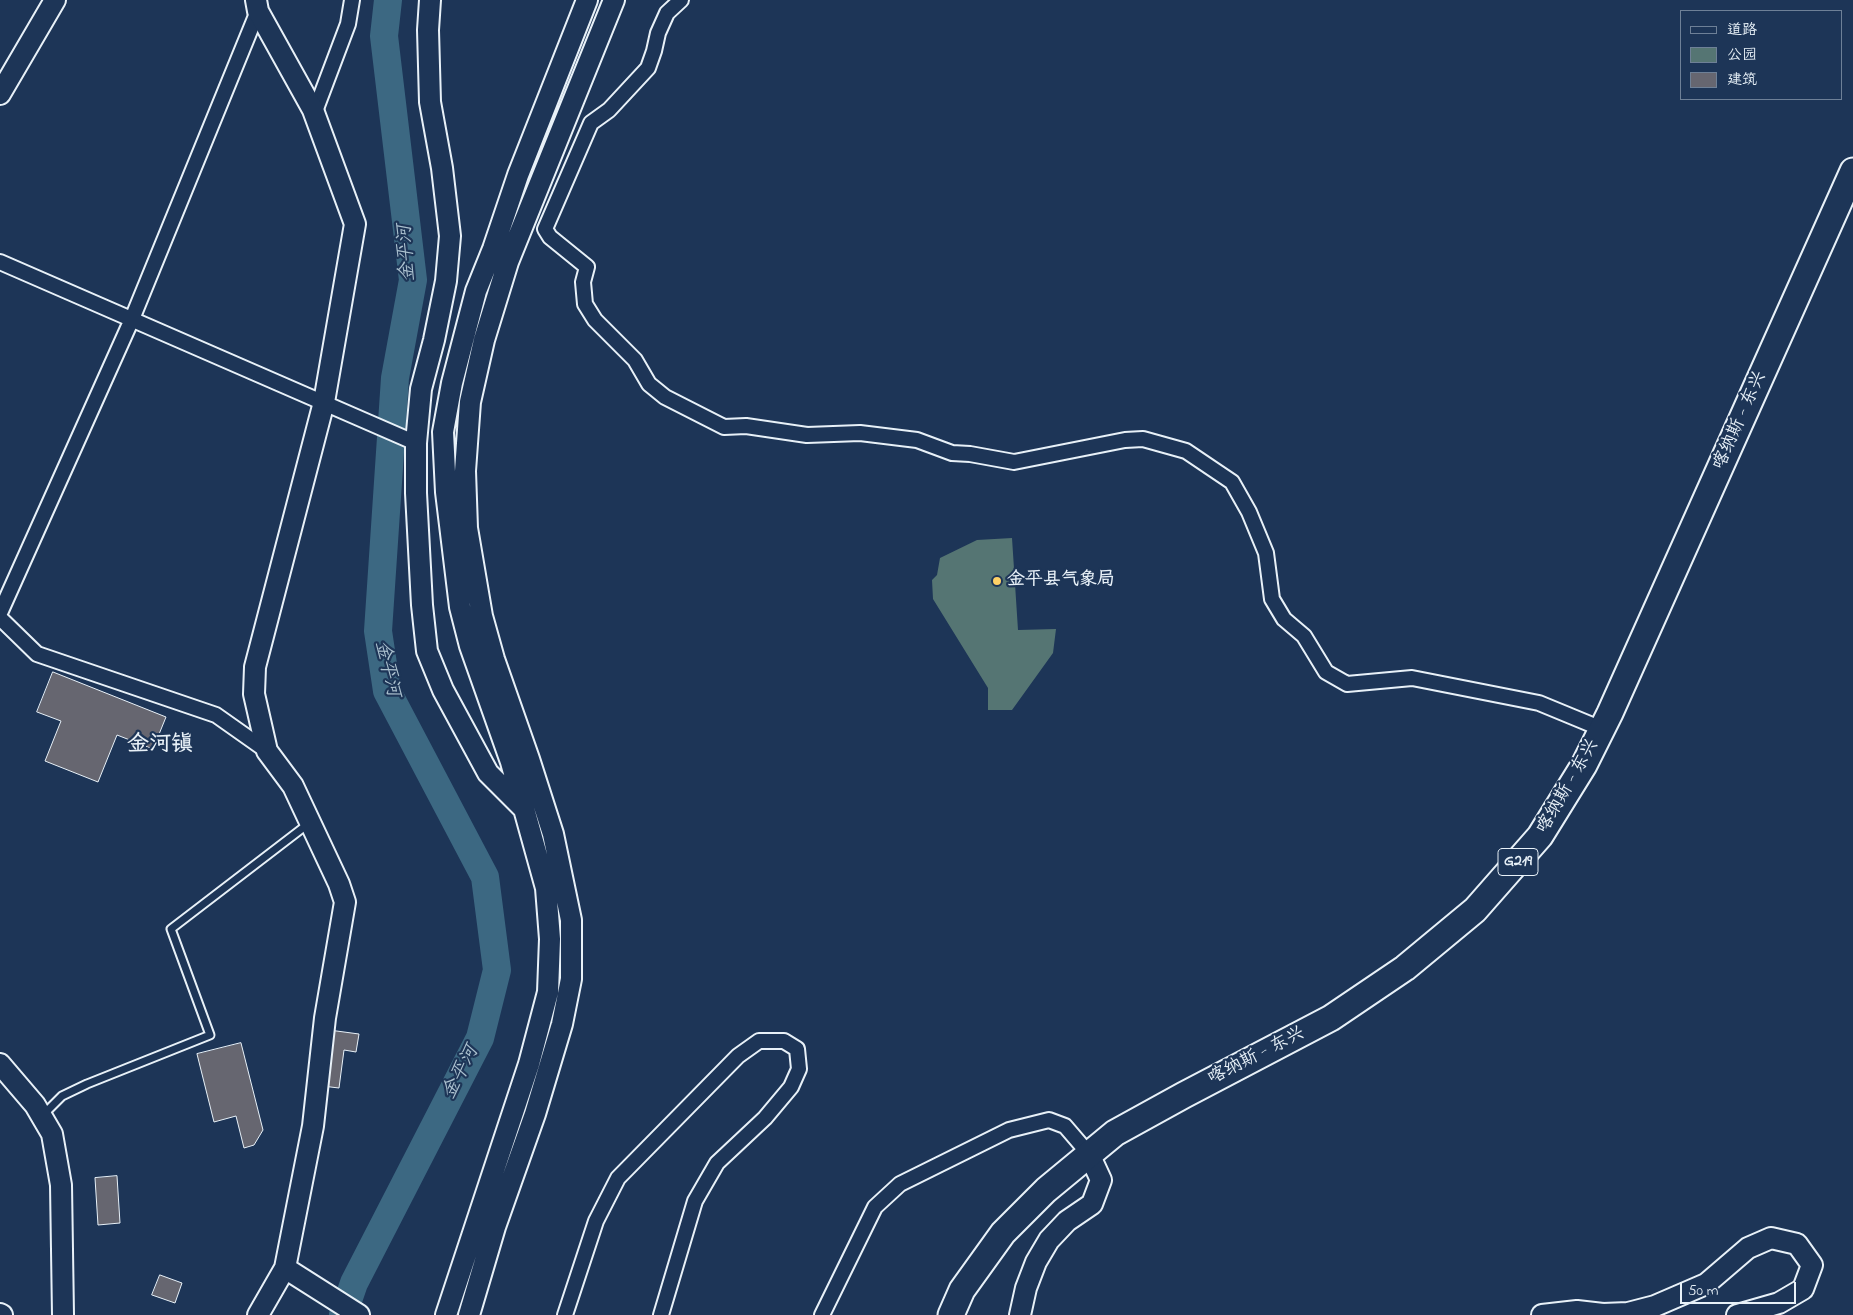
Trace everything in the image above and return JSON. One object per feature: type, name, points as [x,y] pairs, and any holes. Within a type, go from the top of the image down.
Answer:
[{"type":"highway","name":"喀纳斯 - 东兴","points":[[951,1315],[962,1290],[1003,1233],[1046,1190],[1089,1154],[1115,1133],[1331,1018],[1405,968],[1475,910],[1540,836],[1584,766],[1602,729],[1853,171]]},
{"type":"street","points":[[0,94],[56,0]]},
{"type":"street","points":[[314,114],[348,24],[352,0]]},
{"type":"street","points":[[430,0],[428,30],[430,102],[442,168],[450,236],[446,281],[434,340],[421,389],[416,443],[416,494],[422,605],[427,650],[443,690],[488,773],[524,809],[553,834]]},
{"type":"street","points":[[446,1315],[529,1064],[548,992],[550,939],[546,888],[511,762],[470,646],[460,607],[446,492],[443,432],[452,383],[476,291],[493,249],[518,176],[587,0]]},
{"type":"street","points":[[470,1315],[495,1227],[535,1114],[562,1024],[571,979],[571,920],[553,834],[482,616],[467,528],[465,471],[470,402],[487,331],[508,262],[614,0]]},
{"type":"street","points":[[545,229],[590,123],[609,110],[648,68],[658,33],[668,13],[681,0]]},
{"type":"street","points":[[257,5],[314,114],[355,224],[324,402],[255,667],[254,694],[267,751]]},
{"type":"street","points":[[0,613],[132,319],[257,5]]},
{"type":"street","points":[[524,221],[545,229],[550,237],[587,268],[583,282],[586,304],[595,320],[635,360],[649,384],[665,397],[724,427],[746,426],[807,435],[860,433],[917,440],[952,453],[970,454],[1014,462],[1125,440],[1142,439],[1186,451],[1232,482],[1249,512],[1266,553],[1272,599],[1284,619],[1304,636],[1326,672],[1347,684],[1412,678],[1539,703],[1602,729]]},
{"type":"street","points":[[0,262],[416,443]]},
{"type":"street","points":[[0,618],[37,654],[216,715],[267,751],[293,786],[339,884],[345,902],[325,1018],[313,1126],[285,1268],[258,1315]]},
{"type":"street","points":[[565,1315],[596,1221],[618,1178],[738,1056],[759,1041],[784,1041],[797,1049],[799,1069],[791,1087],[765,1118],[717,1163],[695,1201],[661,1315]]},
{"type":"street","points":[[0,1064],[35,1105],[52,1134],[61,1185],[63,1315]]},
{"type":"street","points":[[822,1315],[874,1207],[900,1184],[1009,1130],[1050,1120],[1065,1126],[1089,1154],[1101,1180],[1092,1204],[1067,1221],[1049,1240],[1036,1262],[1026,1288],[1020,1315]]},
{"type":"street","points":[[1542,1315],[1577,1311],[1603,1314],[1628,1313],[1655,1306],[1706,1284],[1748,1248],[1771,1238],[1797,1244],[1812,1265],[1803,1289],[1779,1303],[1737,1315]]},
{"type":"street","points":[[285,1268],[358,1315]]},
{"type":"lane","points":[[42,1116],[62,1096],[86,1084],[210,1035],[171,929],[311,823]]},
{"type":"green space","points":[[1012,538],[1018,630],[1056,629],[1053,653],[1012,710],[988,710],[988,688],[933,599],[932,580],[937,575],[940,558],[977,540]]},
{"type":"building","points":[[53,672],[166,717],[153,749],[117,735],[98,782],[45,761],[61,721],[37,712]]},
{"type":"building","points":[[329,1030],[359,1034],[356,1052],[344,1050],[339,1088],[322,1086]]},
{"type":"building","points":[[241,1043],[263,1130],[254,1145],[244,1148],[236,1116],[214,1122],[197,1054]]},
{"type":"building","points":[[117,1176],[120,1223],[98,1225],[95,1178]]},
{"type":"building","points":[[160,1275],[182,1283],[175,1303],[152,1295]]},
{"type":"waterway","name":"金平河","points":[[343,1315],[354,1283],[480,1038],[497,970],[485,877],[387,691],[378,631],[395,378],[413,280],[384,36],[388,0]]},
{"type":"place","name":"金平县气象局","points":[[997,581]]},
{"type":"district","name":"金河镇","points":[[160,746]]}]
